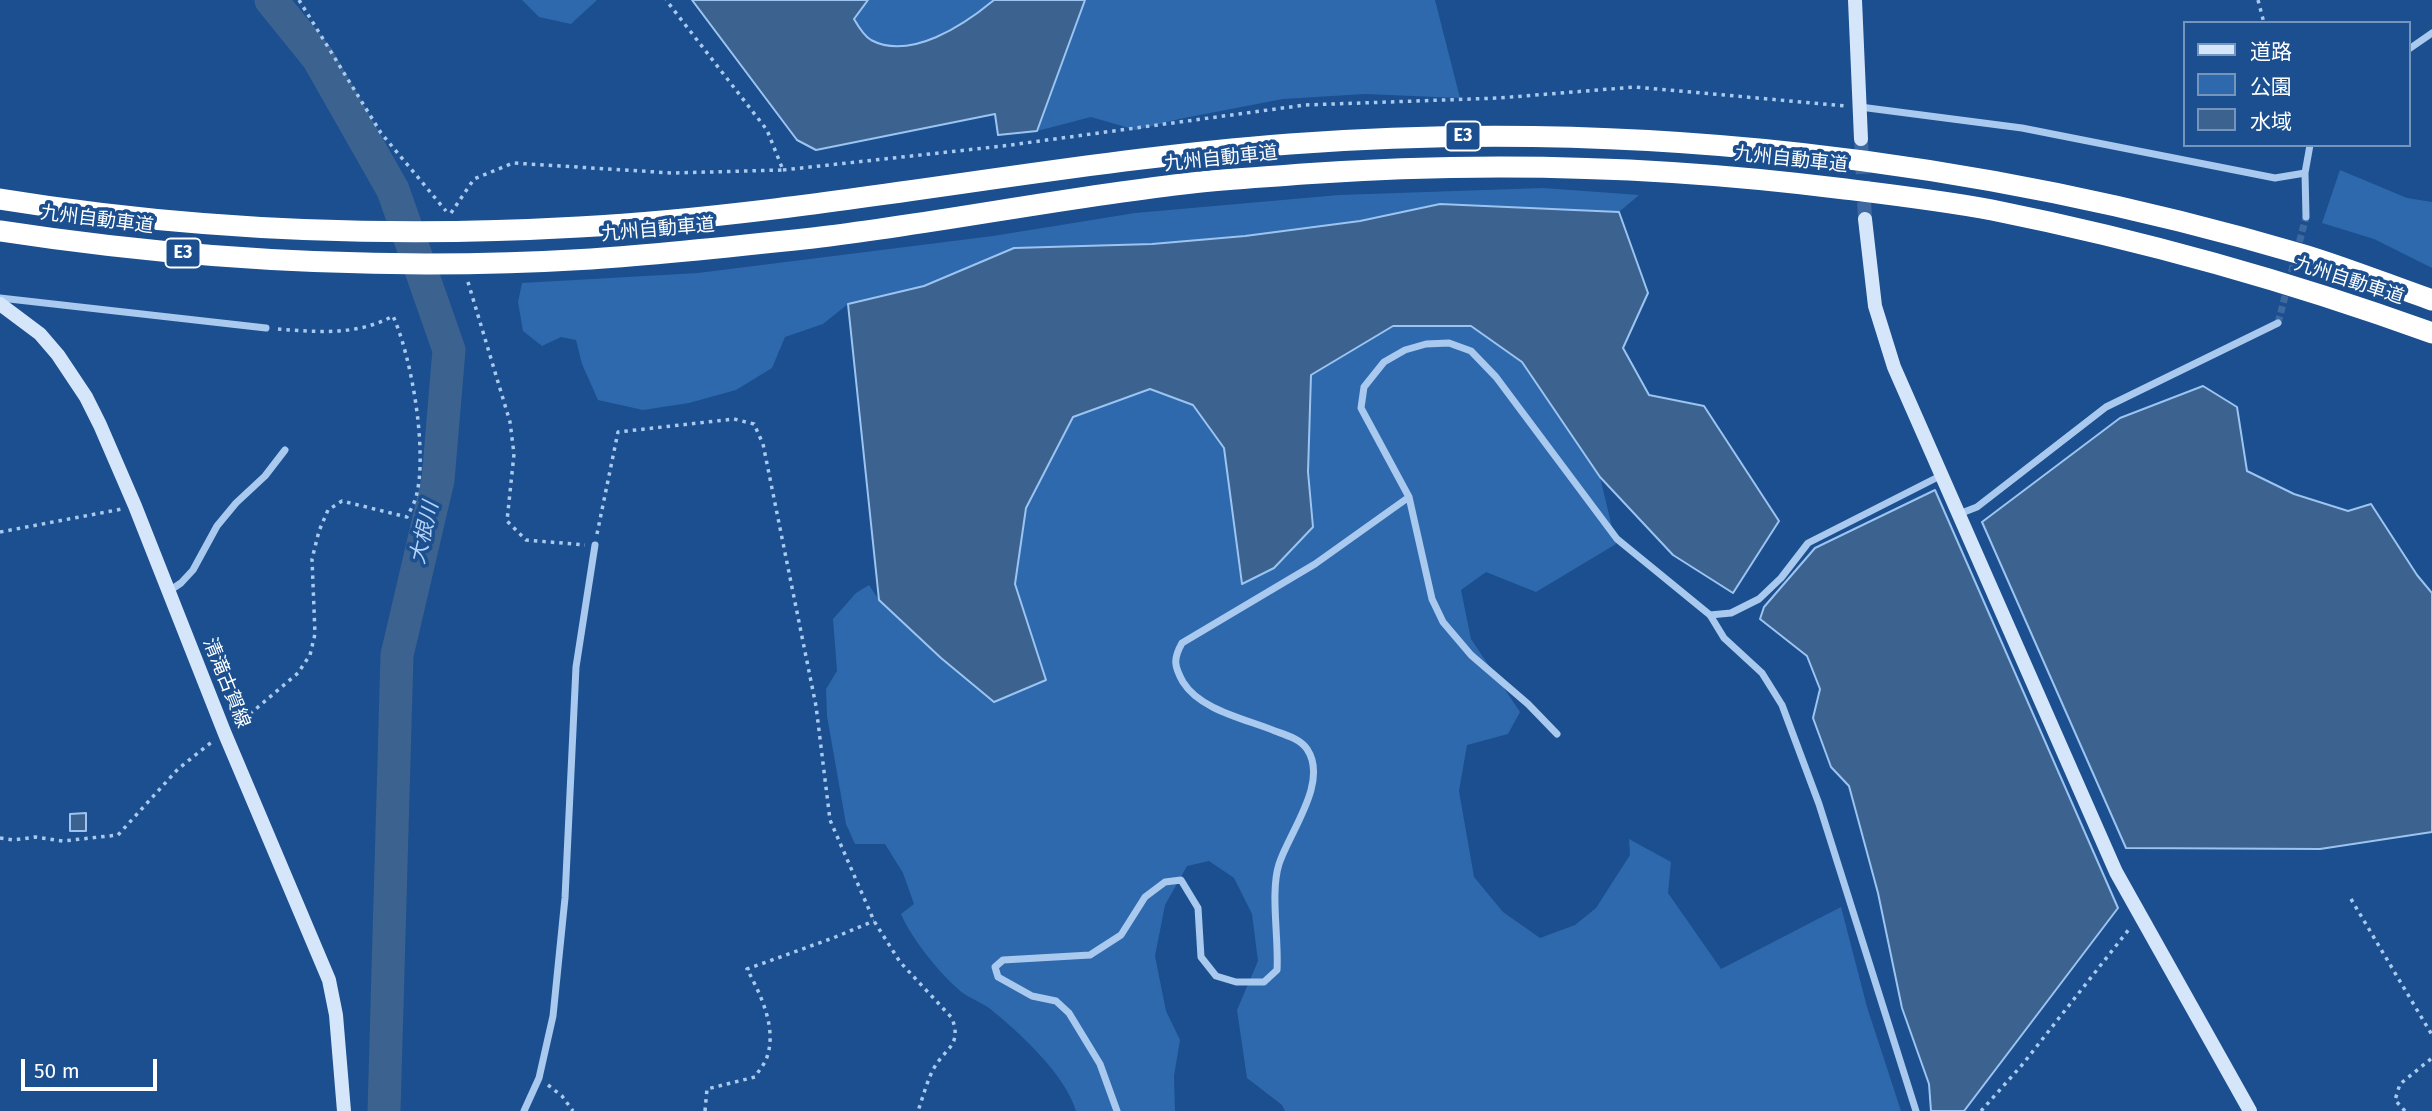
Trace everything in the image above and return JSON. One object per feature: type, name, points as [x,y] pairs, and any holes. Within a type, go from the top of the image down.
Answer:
[{"type":"highway","name":"九州自動車道","points":[[0,200],[82,213],[219,226],[353,232],[582,227],[769,209],[1182,154],[1293,144],[1512,135],[1678,142],[1787,151],[1994,181],[2152,215],[2307,256],[2432,300]]},
{"type":"highway","name":"九州自動車道","points":[[0,231],[78,243],[228,257],[368,263],[591,259],[820,237],[1191,183],[1308,173],[1421,168],[1607,168],[1784,181],[1987,209],[2137,243],[2306,289],[2432,333]]},
{"type":"street","points":[[1855,0],[1861,139]]},
{"type":"street","points":[[2411,48],[2432,33]]},
{"type":"street","points":[[1860,107],[2022,128],[2275,177],[2305,173]]},
{"type":"street","points":[[2306,217],[2305,173],[2310,147]]},
{"type":"street","points":[[1865,219],[1875,306],[1894,367],[2096,828],[2140,915],[2250,1111]]},
{"type":"street","points":[[0,298],[267,328]]},
{"type":"street","name":"清滝古賀線","points":[[0,304],[40,334],[76,380],[100,425],[135,506],[225,734],[329,980],[337,1026],[344,1111]]},
{"type":"street","points":[[1959,514],[1977,507],[2106,407],[2278,323]]},
{"type":"street","points":[[1557,734],[1528,704],[1471,654],[1443,622],[1432,599],[1417,522],[1409,497],[1361,408],[1364,387],[1384,362],[1405,349],[1426,344],[1449,343],[1471,351],[1496,377],[1617,539],[1710,615],[1724,638],[1762,673],[1782,705],[1819,804],[1916,1111]]},
{"type":"street","points":[[169,591],[193,570],[217,526],[236,503],[265,476],[285,450]]},
{"type":"street","points":[[1710,615],[1731,613],[1759,599],[1781,578],[1808,543],[1942,475]]},
{"type":"street","points":[[1117,1111],[1100,1064],[1069,1013],[1056,1001],[1032,996],[998,977],[995,967],[1003,960],[1090,955],[1121,935],[1145,897],[1165,882],[1181,880],[1198,908],[1201,957],[1216,976],[1236,982],[1264,982],[1277,970],[1278,866],[1313,785],[1314,765],[1306,748],[1294,739],[1213,706],[1189,692],[1175,669],[1175,656],[1182,643],[1315,564],[1409,497]]},
{"type":"street","points":[[524,1111],[539,1078],[555,1003],[565,898],[576,667],[595,545]]},
{"type":"path","points":[[299,0],[382,133],[450,215],[474,179],[513,163],[672,173],[783,170],[1003,146],[1305,105],[1499,97],[1635,87],[1860,107]]},
{"type":"path","points":[[666,0],[767,130],[783,170]]},
{"type":"path","points":[[2258,0],[2263,21]]},
{"type":"path","points":[[467,277],[510,422],[514,454],[507,521],[526,540],[595,545],[618,432],[734,419],[754,424],[763,444],[816,706],[830,820],[874,920],[900,962],[952,1018],[956,1028],[955,1039],[936,1065],[918,1111]]},
{"type":"path","points":[[0,838],[14,840],[35,837],[63,841],[118,835],[178,769],[298,673],[310,655],[315,634],[313,559],[319,531],[328,510],[342,501],[407,517],[416,498],[420,465],[418,425],[401,334],[393,316],[381,323],[338,333],[267,328]]},
{"type":"path","points":[[0,532],[135,506]]},
{"type":"path","points":[[2351,899],[2432,1035]]},
{"type":"path","points":[[1981,1111],[2022,1065],[2140,915]]},
{"type":"path","points":[[705,1111],[707,1089],[755,1077],[767,1058],[771,1035],[766,1013],[747,969],[834,938],[874,920]]},
{"type":"path","points":[[2405,1111],[2395,1100],[2400,1084],[2432,1058]]},
{"type":"path","points":[[539,1078],[562,1096],[573,1111]]},
{"type":"green space","points":[[522,0],[597,0],[571,24],[539,17]]},
{"type":"green space","points":[[868,0],[994,0],[968,20],[936,38],[902,47],[885,46],[870,40],[863,33],[854,19]]},
{"type":"green space","points":[[1085,0],[1435,0],[1460,98],[1365,94],[1283,99],[1136,130],[1091,117],[1037,131]]},
{"type":"green space","points":[[2340,170],[2407,198],[2432,202],[2432,268],[2374,239],[2322,223]]},
{"type":"green space","points":[[1543,188],[1639,195],[1619,212],[1440,204],[1360,221],[967,268],[924,286],[848,304],[823,324],[785,337],[772,368],[736,390],[689,403],[643,410],[598,400],[582,364],[576,340],[561,337],[542,346],[523,331],[518,302],[522,283],[698,273],[993,236],[1135,213],[1339,195]]},
{"type":"green space","points":[[1393,326],[1471,326],[1522,362],[1600,477],[1616,544],[1536,592],[1486,572],[1461,590],[1471,639],[1520,712],[1508,734],[1467,745],[1459,791],[1474,877],[1503,912],[1540,938],[1575,925],[1596,908],[1630,855],[1629,839],[1671,862],[1668,893],[1721,969],[1841,907],[1867,1007],[1901,1111],[1285,1111],[1282,1105],[1247,1078],[1237,1010],[1258,961],[1252,914],[1234,878],[1209,861],[1187,866],[1165,905],[1155,956],[1166,1011],[1180,1040],[1174,1076],[1175,1111],[1076,1111],[1062,1083],[1040,1055],[989,1008],[957,988],[911,933],[901,914],[914,904],[903,873],[885,844],[855,844],[846,824],[827,716],[826,689],[837,671],[833,619],[856,593],[869,585],[879,600],[1045,680],[1015,585],[1026,508],[1073,417],[1150,389],[1193,404],[1224,448],[1241,584],[1313,527],[1308,472],[1311,375]]},
{"type":"water","points":[[692,0],[868,0],[854,19],[861,31],[871,40],[902,46],[919,43],[952,29],[994,0],[1085,0],[1037,131],[998,135],[995,114],[816,150],[797,140]]},
{"type":"water","points":[[1440,204],[1619,212],[1648,293],[1623,348],[1649,395],[1704,406],[1779,521],[1733,593],[1673,555],[1600,477],[1522,362],[1471,326],[1393,326],[1311,375],[1308,472],[1313,527],[1274,568],[1242,584],[1224,448],[1193,405],[1150,389],[1073,417],[1026,508],[1015,584],[1046,680],[994,702],[941,658],[879,600],[848,304],[924,286],[1014,248],[1152,244],[1245,236],[1360,221]]},
{"type":"water","points":[[2203,386],[2237,407],[2247,471],[2294,494],[2348,511],[2371,504],[2417,575],[2432,593],[2432,832],[2320,849],[2126,848],[1982,522],[2120,418]]},
{"type":"water","points":[[1935,490],[2118,908],[1964,1111],[1931,1111],[1929,1084],[1902,1008],[1878,893],[1849,786],[1831,767],[1813,718],[1820,689],[1807,656],[1760,619],[1764,607],[1815,548]]},
{"type":"water","points":[[86,813],[86,831],[70,831],[70,814]]},
{"type":"waterway","name":"大根川","points":[[271,0],[318,58],[393,190],[449,350],[438,480],[397,655],[384,1111]]},
{"type":"tunnel","points":[[1861,139],[1865,219]]},
{"type":"tunnel","points":[[2278,323],[2306,217]]}]
